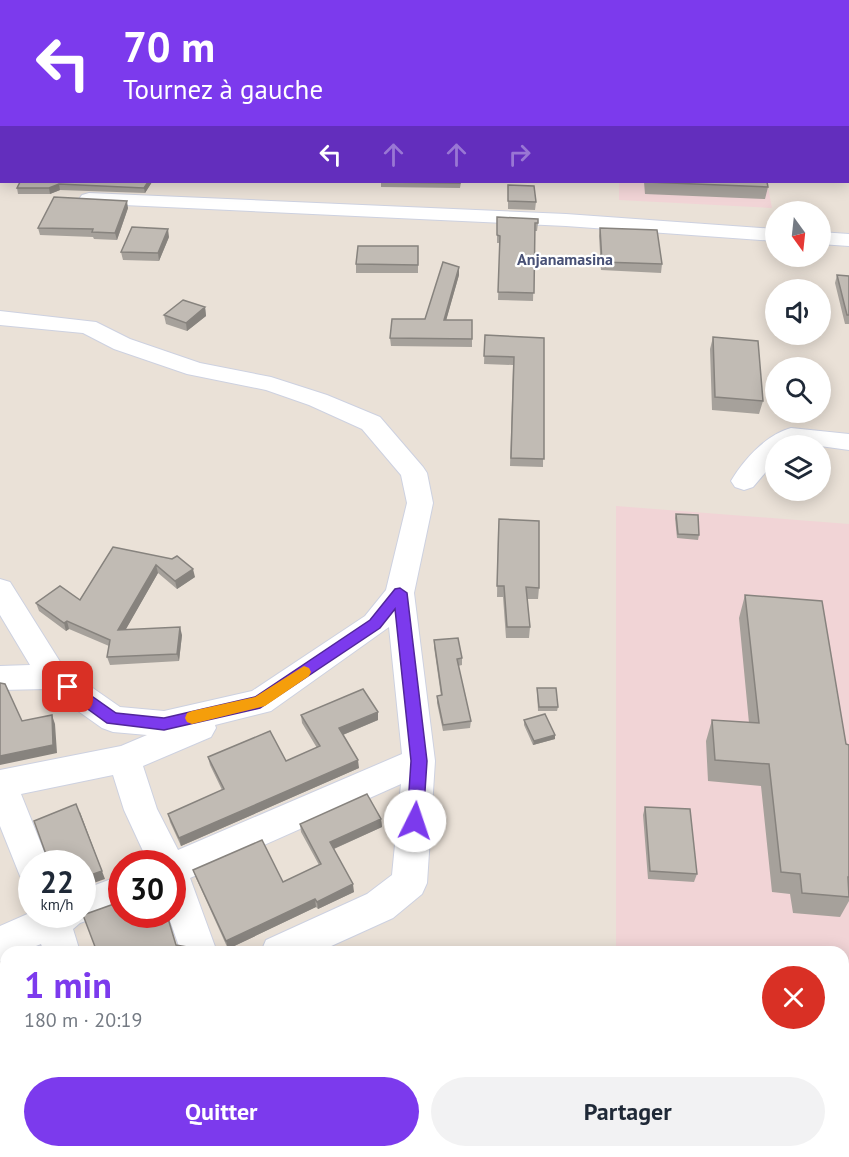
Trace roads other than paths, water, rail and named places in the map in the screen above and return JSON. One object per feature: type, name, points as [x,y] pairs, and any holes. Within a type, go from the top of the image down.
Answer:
[{"type":"street","points":[[72,198],[554,220],[765,234]]},
{"type":"street","points":[[831,239],[849,240]]},
{"type":"street","points":[[0,318],[88,327],[122,344],[195,369],[271,384],[318,400],[371,423],[414,473],[420,503],[400,593],[419,761],[409,883],[380,906],[292,946]]},
{"type":"street","points":[[831,440],[849,442]]},
{"type":"street","points":[[744,481],[765,456]]},
{"type":"street","points":[[26,850],[1,784],[124,759],[260,702],[375,624],[400,593]]},
{"type":"street","points":[[3,598],[53,677],[113,719],[164,724],[260,702]]},
{"type":"street","points":[[0,678],[53,677]]},
{"type":"street","points":[[124,759],[141,810],[160,850]]},
{"type":"street","points":[[186,863],[419,761]]},
{"type":"street","points":[[186,916],[197,946]]},
{"type":"street","points":[[0,944],[45,928]]},
{"type":"district","name":"Anjanamasina","points":[[565,259]]}]
